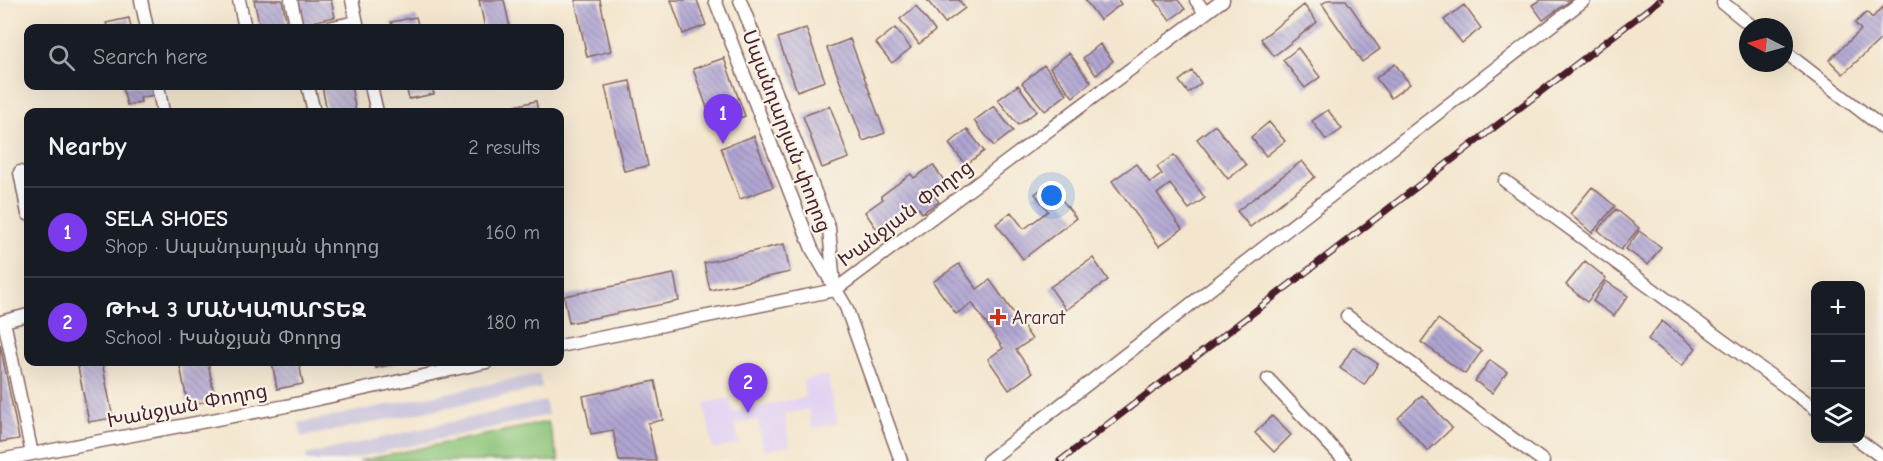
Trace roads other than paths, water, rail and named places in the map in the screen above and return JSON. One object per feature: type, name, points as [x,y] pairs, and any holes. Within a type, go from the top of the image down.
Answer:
[{"type":"street","points":[[141,0],[146,24]]},
{"type":"street","points":[[239,0],[244,24]]},
{"type":"street","points":[[291,0],[296,24]]},
{"type":"street","points":[[352,0],[357,24]]},
{"type":"street","name":"Սպանդարյան փողոց","points":[[715,0],[812,249],[835,290]]},
{"type":"street","name":"Սպանդարյան փողոց","points":[[740,0],[830,228],[835,290]]},
{"type":"street","points":[[1196,0],[1205,13]]},
{"type":"street","name":"Խանջյան Փողոց","points":[[564,345],[835,290],[1223,0]]},
{"type":"street","points":[[988,461],[1584,0]]},
{"type":"street","points":[[1723,3],[1742,18]]},
{"type":"street","points":[[1793,58],[1883,128]]},
{"type":"street","points":[[159,90],[162,108]]},
{"type":"street","points":[[309,90],[313,108]]},
{"type":"street","points":[[372,90],[376,108]]},
{"type":"street","points":[[20,172],[24,193]]},
{"type":"street","points":[[1505,181],[1811,406]]},
{"type":"street","points":[[835,290],[846,307],[901,461]]},
{"type":"street","points":[[24,316],[2,321],[32,454]]},
{"type":"street","points":[[1347,316],[1543,461]]},
{"type":"street","points":[[425,366],[427,375]]},
{"type":"street","name":"Խանջյան Փողոց","points":[[0,460],[286,406],[469,366]]},
{"type":"street","points":[[1268,379],[1345,461]]},
{"type":"street","points":[[1863,443],[1883,458]]},
{"type":"railway","points":[[1060,461],[1660,0]]},
{"type":"place","name":"SELA SHOES","points":[[723,144]]},
{"type":"place","name":"Ararat","points":[[998,317]]},
{"type":"place","name":"ԹԻՎ 3 ՄԱՆԿԱՊԱՐՏԵԶ","points":[[748,413]]}]
